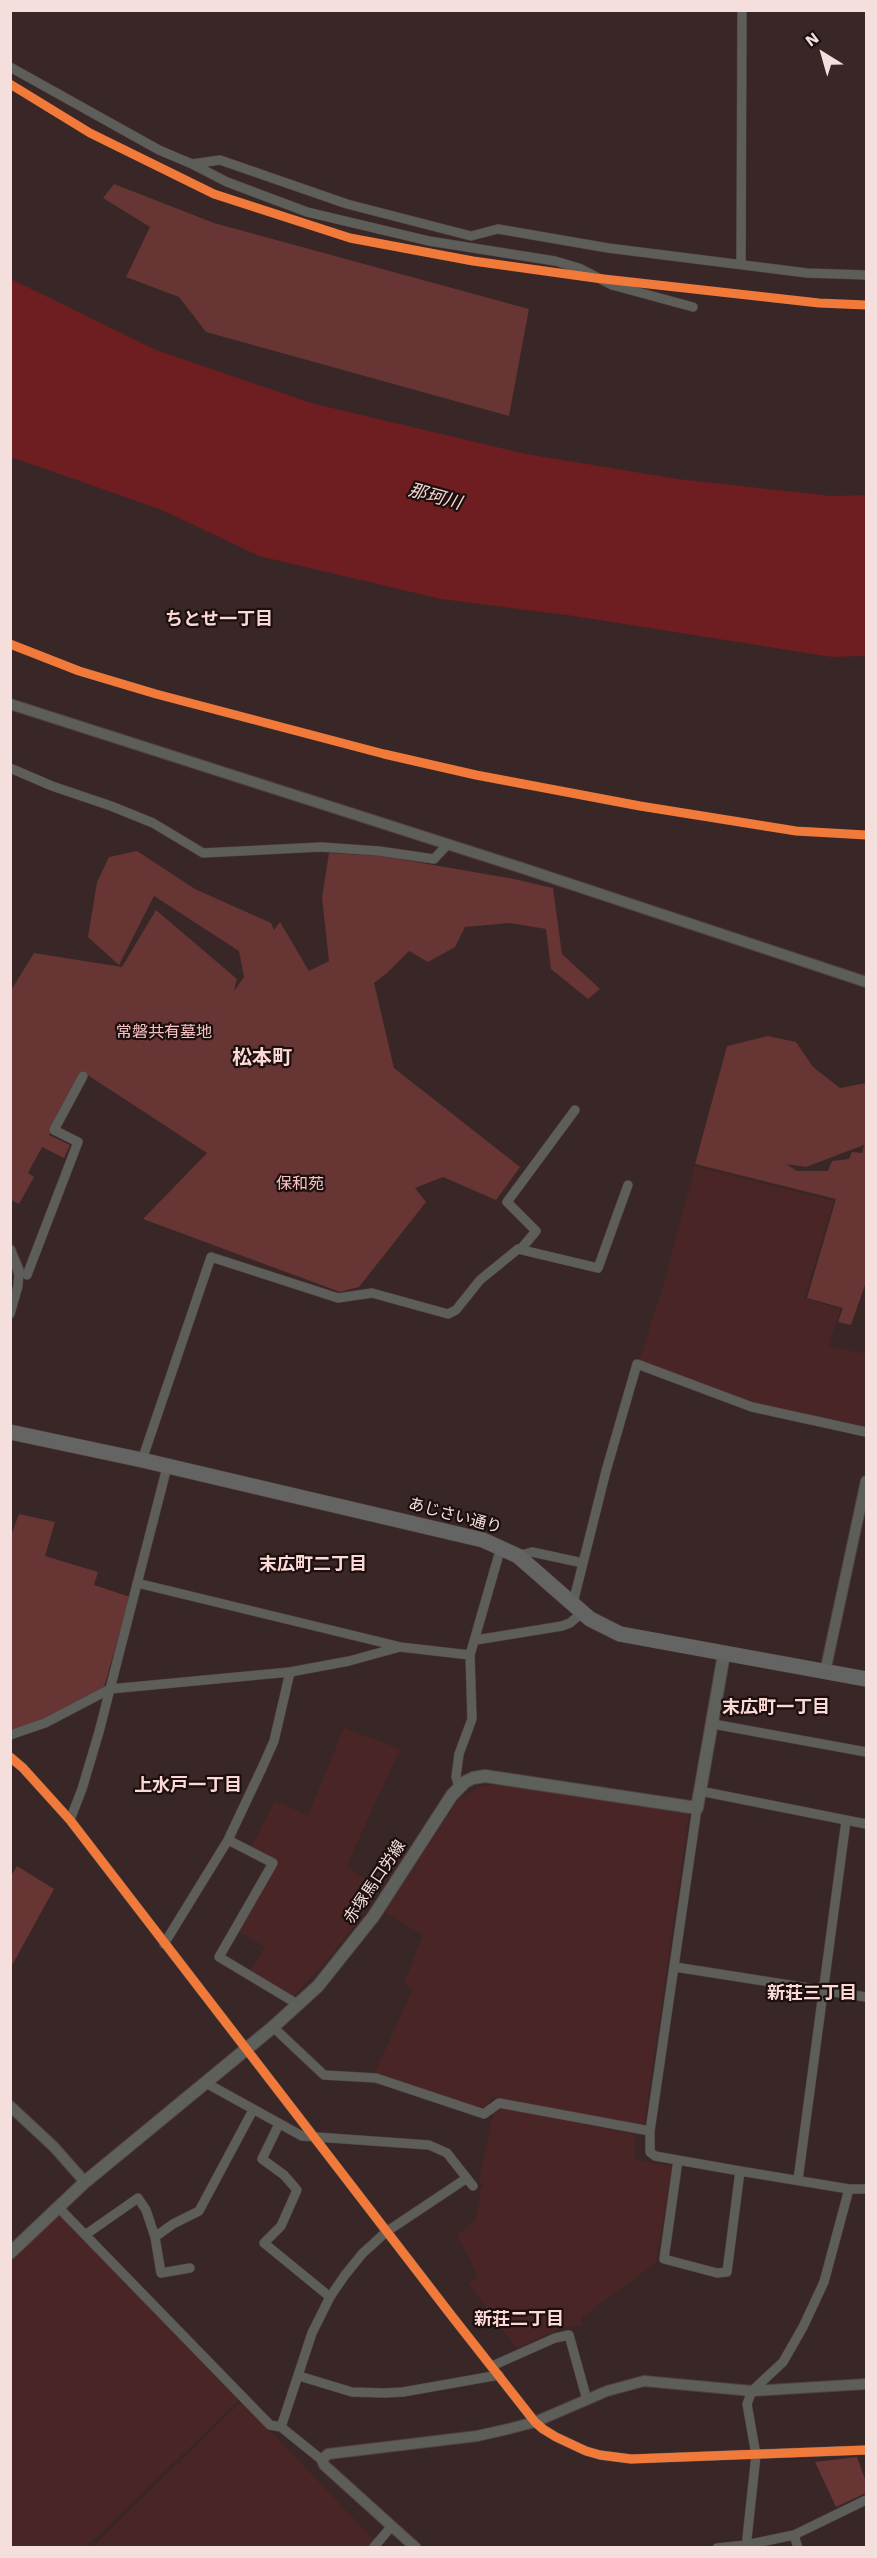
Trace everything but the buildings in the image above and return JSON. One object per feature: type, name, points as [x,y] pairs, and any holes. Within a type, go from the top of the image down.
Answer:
[{"type":"highway","name":"あじさい通り","points":[[10,1432],[142,1460],[483,1540],[518,1556],[578,1608],[607,1629],[631,1637],[867,1679]]},
{"type":"main road","points":[[459,1787],[473,1778],[485,1776],[697,1808],[724,1654]]},
{"type":"main road","name":"赤塚馬口労線","points":[[10,2253],[86,2182],[299,2005],[338,1963],[367,1925],[459,1787]]},
{"type":"street","points":[[741,263],[742,10]]},
{"type":"street","points":[[10,66],[159,150],[227,182],[307,212],[429,241],[555,261],[579,268],[612,285],[693,307]]},
{"type":"street","points":[[192,164],[220,160],[347,204],[471,236],[498,229],[608,248],[807,273],[867,275]]},
{"type":"street","points":[[10,704],[448,844],[867,982]]},
{"type":"street","points":[[10,768],[153,823],[203,853],[321,847],[379,851],[434,859],[448,844]]},
{"type":"street","points":[[10,1314],[18,1286],[78,1142],[54,1130],[83,1076]]},
{"type":"street","points":[[142,1460],[211,1257],[338,1298],[372,1293],[448,1314],[456,1310],[480,1280],[518,1249],[521,1249],[536,1231],[507,1202],[575,1110]]},
{"type":"street","points":[[521,1249],[598,1268],[628,1185]]},
{"type":"street","points":[[10,1250],[23,1274]]},
{"type":"street","points":[[476,1640],[570,1623],[578,1608],[583,1563],[606,1471],[637,1364],[752,1407],[867,1432]]},
{"type":"street","points":[[70,1820],[82,1789],[110,1689],[167,1467]]},
{"type":"street","points":[[825,1672],[867,1481]]},
{"type":"street","points":[[459,1787],[456,1778],[459,1754],[472,1719],[470,1655],[501,1547]]},
{"type":"street","points":[[518,1556],[532,1552],[583,1563]]},
{"type":"street","points":[[137,1583],[400,1647],[470,1655]]},
{"type":"street","points":[[10,1735],[45,1723],[110,1689],[290,1672],[349,1661],[400,1647]]},
{"type":"street","points":[[164,1944],[228,1840],[274,1741],[290,1672]]},
{"type":"street","points":[[713,1724],[867,1752]]},
{"type":"street","points":[[10,1757],[70,1820],[535,2422],[556,2438],[570,2445],[615,2458],[756,2456],[867,2450]]},
{"type":"street","points":[[700,1791],[867,1824]]},
{"type":"street","points":[[697,1808],[650,2131],[650,2152],[655,2156],[740,2171],[849,2189],[867,2189]]},
{"type":"street","points":[[798,2180],[846,1821]]},
{"type":"street","points":[[228,1840],[273,1863],[219,1957],[299,2005]]},
{"type":"street","points":[[675,1967],[867,1997]]},
{"type":"street","points":[[273,2027],[324,2075],[376,2078],[483,2114],[499,2103],[650,2131]]},
{"type":"street","points":[[206,2083],[302,2136],[429,2145],[447,2154],[470,2182],[386,2232],[362,2254],[330,2297],[312,2332],[281,2427]]},
{"type":"street","points":[[10,2106],[54,2147],[86,2182]]},
{"type":"street","points":[[155,2237],[172,2224],[199,2211],[252,2110]]},
{"type":"street","points":[[279,2124],[262,2159],[284,2175],[297,2190],[281,2226],[264,2243],[330,2297]]},
{"type":"street","points":[[678,2160],[664,2259],[717,2273],[727,2272],[740,2171]]},
{"type":"street","points":[[746,2546],[756,2456],[747,2404],[752,2391],[783,2362],[803,2328],[824,2282],[849,2189]]},
{"type":"street","points":[[85,2235],[138,2198],[146,2210],[155,2237],[161,2273],[190,2268]]},
{"type":"street","points":[[58,2208],[270,2425],[281,2427],[322,2460],[333,2475],[416,2547]]},
{"type":"street","points":[[492,2366],[555,2338],[569,2335],[586,2400]]},
{"type":"street","points":[[299,2376],[352,2392],[384,2394],[499,2375]]},
{"type":"street","points":[[322,2460],[328,2454],[477,2436],[535,2422],[586,2400],[629,2384],[644,2381],[752,2391],[867,2384]]},
{"type":"street","points":[[717,2547],[746,2546],[794,2535],[867,2500]]},
{"type":"street","points":[[373,2547],[391,2527]]},
{"type":"street","points":[[794,2535],[798,2547]]},
{"type":"shaded area","points":[[695,1166],[834,1201],[804,1298],[840,1309],[829,1346],[866,1354],[866,1430],[753,1404],[639,1361],[661,1293]]},
{"type":"shaded area","points":[[344,1728],[400,1749],[346,1867],[379,1886],[351,1930],[324,1964],[292,1998],[249,1973],[265,1947],[237,1930],[277,1863],[250,1849],[275,1801],[308,1815]]},
{"type":"shaded area","points":[[511,1784],[689,1814],[644,2126],[492,2097],[487,2107],[481,2110],[374,2074],[413,1989],[404,1983],[423,1935],[384,1912],[459,1799],[481,1786]]},
{"type":"shaded area","points":[[500,2107],[636,2135],[634,2159],[672,2166],[656,2263],[581,2318],[582,2325],[561,2328],[517,2349],[469,2284],[478,2276],[457,2235],[476,2220],[480,2195],[478,2192],[484,2187],[479,2180],[494,2111]]},
{"type":"shaded area","points":[[59,2215],[240,2399],[86,2547],[11,2548],[11,2262]]},
{"type":"shaded area","points":[[242,2401],[374,2540],[367,2548],[91,2548]]},
{"type":"green space","points":[[114,184],[214,223],[529,309],[509,416],[206,332],[179,297],[126,277],[150,227],[103,198]]},
{"type":"green space","points":[[137,851],[195,889],[271,923],[274,930],[280,922],[309,971],[329,961],[322,898],[329,853],[382,856],[553,888],[562,954],[600,989],[588,999],[551,969],[546,929],[510,923],[465,927],[455,947],[428,962],[409,951],[374,983],[394,1068],[520,1167],[496,1200],[443,1177],[415,1188],[426,1202],[359,1287],[340,1292],[143,1219],[207,1153],[83,1072],[49,1135],[70,1145],[64,1158],[42,1147],[28,1173],[34,1177],[19,1204],[11,1200],[10,992],[34,953],[122,967],[156,910],[237,979],[234,991],[244,977],[239,951],[154,896],[119,965],[88,937],[97,882],[109,857]]},
{"type":"green space","points":[[768,1036],[796,1042],[813,1067],[840,1088],[866,1083],[866,1282],[851,1325],[838,1322],[843,1308],[807,1298],[836,1199],[695,1164],[727,1046]],"holes":[[[864,1145],[862,1153],[852,1152],[849,1159],[832,1161],[828,1171],[797,1171],[786,1164],[806,1167]]]},
{"type":"green space","points":[[19,1514],[55,1522],[45,1556],[98,1572],[94,1585],[130,1597],[104,1687],[60,1713],[11,1732],[10,1538]]},
{"type":"green space","points":[[17,1866],[54,1889],[11,1967],[11,1876]]},
{"type":"green space","points":[[857,2457],[866,2482],[866,2493],[836,2507],[815,2462]]},
{"type":"water","name":"那珂川","points":[[11,279],[156,350],[311,403],[526,454],[678,479],[832,496],[866,495],[866,656],[832,657],[574,616],[441,599],[259,556],[162,510],[11,457]]},
{"type":"cycle path","points":[[10,84],[90,133],[214,194],[350,238],[473,261],[595,278],[819,303],[866,305]]},
{"type":"cycle path","points":[[10,644],[79,671],[156,694],[384,754],[476,775],[640,806],[796,831],[866,835]]},
{"type":"cycle path","points":[[10,1757],[23,1768],[70,1820],[451,2315],[535,2422],[543,2429],[586,2451],[631,2459],[866,2450]]},
{"type":"district","name":"ちとせ一丁目","points":[[219,620]]},
{"type":"district","name":"松本町","points":[[262,1058]]},
{"type":"district","name":"末広町二丁目","points":[[313,1565]]},
{"type":"district","name":"末広町一丁目","points":[[776,1708]]},
{"type":"district","name":"上水戸一丁目","points":[[188,1786]]},
{"type":"district","name":"新荘三丁目","points":[[812,1994]]},
{"type":"district","name":"新荘二丁目","points":[[519,2320]]},
{"type":"park label","name":"常磐共有墓地","points":[[164,1032]]},
{"type":"park label","name":"保和苑","points":[[300,1184]]}]
